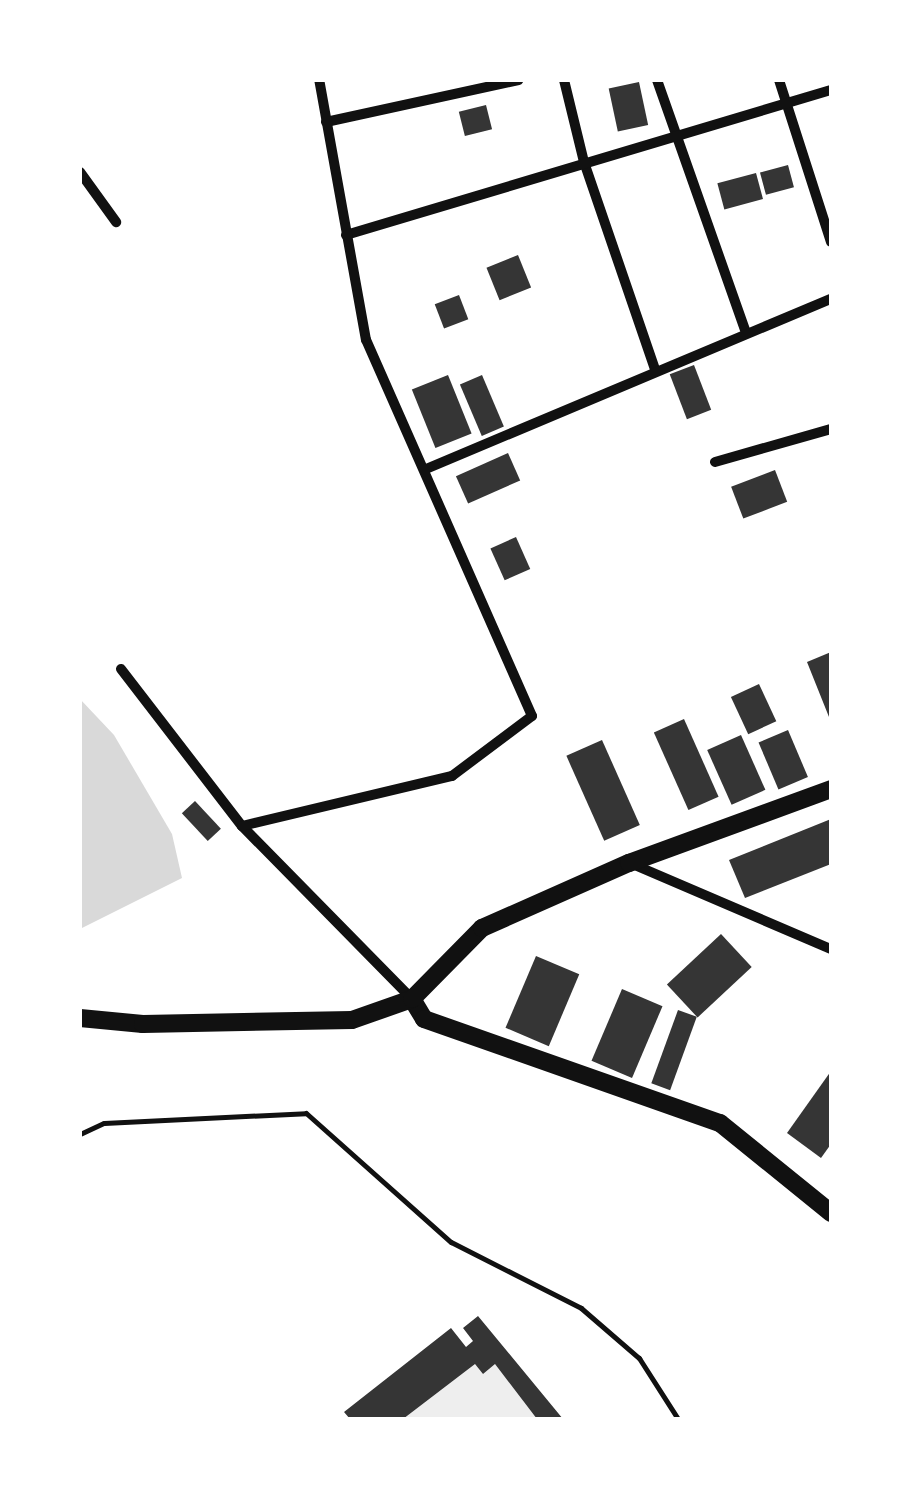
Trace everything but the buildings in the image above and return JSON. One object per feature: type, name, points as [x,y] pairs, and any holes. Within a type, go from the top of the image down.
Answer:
[{"type":"street","points":[[242,826],[452,776],[532,716],[426,468],[366,340],[319,80]]},
{"type":"street","points":[[326,122],[518,80]]},
{"type":"street","points":[[564,80],[584,162],[655,370]]},
{"type":"street","points":[[656,80],[746,333]]},
{"type":"street","points":[[779,80],[831,242]]},
{"type":"street","points":[[346,235],[831,90]]},
{"type":"street","points":[[80,172],[116,222]]},
{"type":"street","points":[[426,468],[831,300]]},
{"type":"street","points":[[715,462],[831,429]]},
{"type":"street","points":[[121,669],[242,826],[412,999],[424,1019],[720,1123],[831,1213]]},
{"type":"street","points":[[80,1018],[143,1024],[352,1020],[412,999],[482,928],[630,862],[831,789]]},
{"type":"street","points":[[630,862],[831,949]]},
{"type":"path","points":[[80,1134],[104,1123],[306,1113],[451,1242],[581,1308],[639,1358],[678,1419]]},
{"type":"shaded area","points":[[80,699],[114,735],[172,834],[182,878],[80,929]]},
{"type":"shaded area","points":[[475,1364],[483,1374],[495,1364],[537,1419],[403,1419]]}]
